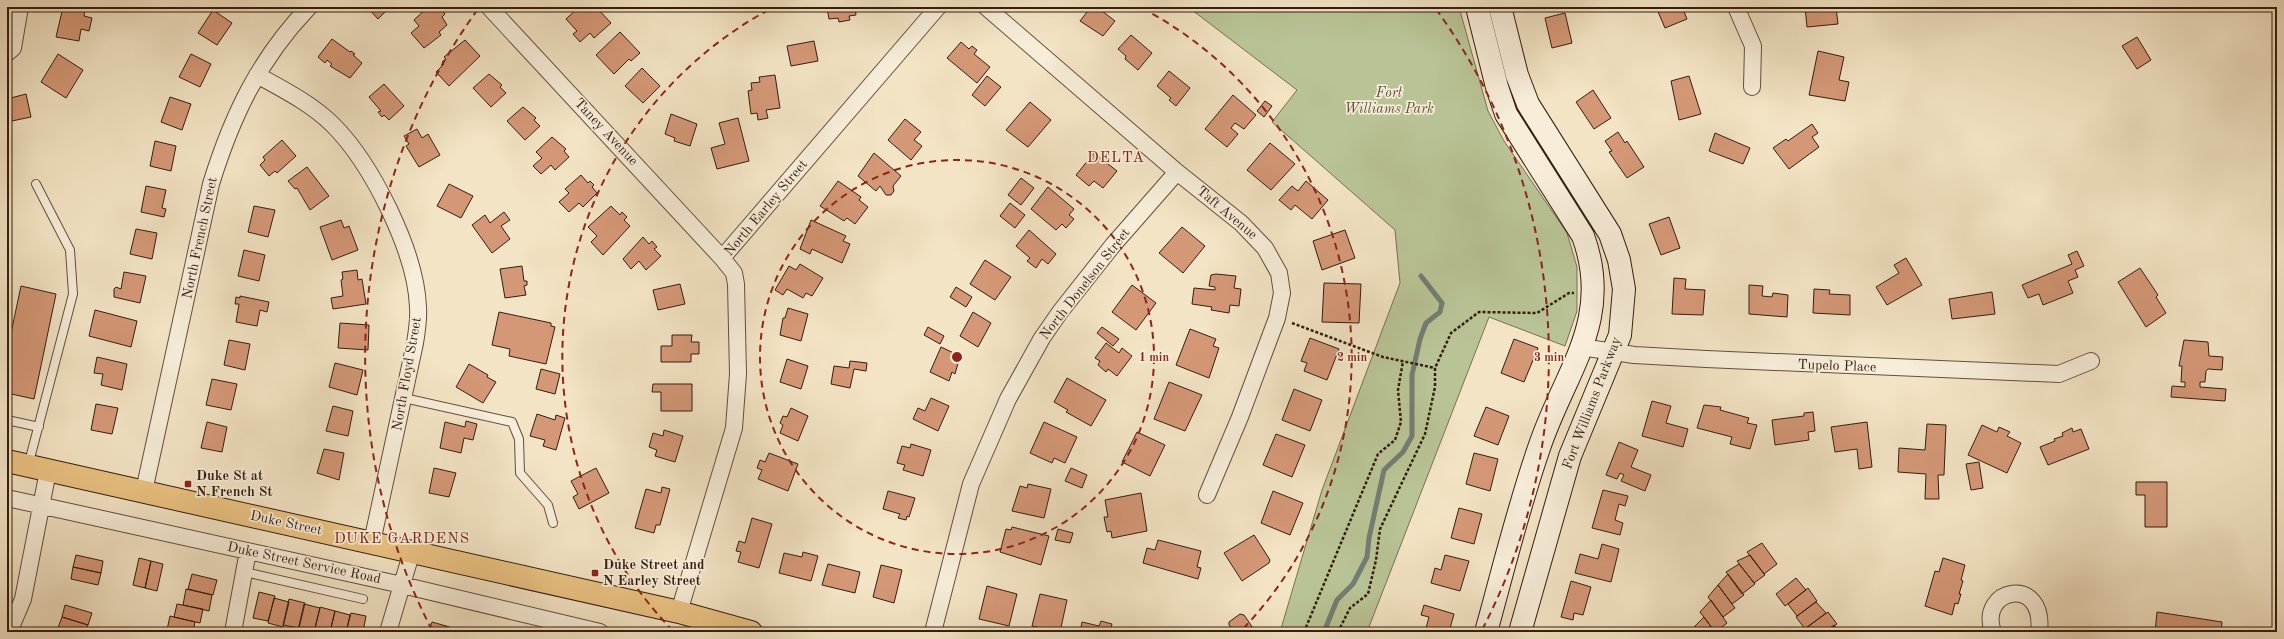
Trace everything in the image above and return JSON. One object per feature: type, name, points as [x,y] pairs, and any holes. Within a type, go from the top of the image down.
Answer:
[{"type":"main road","name":"Duke Street","points":[[7,461],[679,612],[751,632]]},
{"type":"street","points":[[7,53],[13,48],[20,7]]},
{"type":"street","name":"North French Street","points":[[144,491],[211,184],[226,137],[257,75],[275,44],[309,7]]},
{"type":"street","name":"Taney Avenue","points":[[489,7],[722,258]]},
{"type":"street","name":"North Earley Street","points":[[679,612],[734,428],[738,374],[736,284],[734,273],[722,258],[938,7]]},
{"type":"street","name":"Taft Avenue","points":[[986,7],[1177,172],[1241,223],[1265,248],[1279,273],[1282,293],[1277,318],[1240,417],[1207,495]]},
{"type":"street","points":[[1477,7],[1497,87],[1506,114],[1583,236],[1591,258],[1594,290],[1589,327],[1539,448],[1486,632]]},
{"type":"street","name":"Fort Williams Parkway","points":[[1500,7],[1517,75],[1528,104],[1610,234],[1620,260],[1624,289],[1620,335],[1570,456],[1520,632]]},
{"type":"street","points":[[1736,7],[1753,46],[1752,88]]},
{"type":"street","name":"North Floyd Street","points":[[257,75],[306,104],[334,126],[365,167],[391,215],[409,260],[418,306],[416,336],[404,398],[372,542]]},
{"type":"street","name":"North Donelson Street","points":[[933,632],[971,484],[988,441],[1015,386],[1042,338],[1060,312],[1113,245],[1177,172]]},
{"type":"street","name":"Tupelo Place","points":[[1581,347],[1613,352],[1839,366],[2059,374],[2091,361]]},
{"type":"street","points":[[9,632],[23,599],[42,507],[38,468]]},
{"type":"street","name":"Duke Street Service Road","points":[[7,498],[42,507],[402,584],[600,632]]},
{"type":"street","points":[[233,632],[248,551]]},
{"type":"street","points":[[388,632],[412,551]]},
{"type":"street","points":[[1993,632],[1989,621],[1993,608],[2002,597],[2014,594],[2026,596],[2036,603],[2041,617],[2039,632]]},
{"type":"lane","points":[[36,184],[70,250],[73,294],[39,426],[38,468]]},
{"type":"lane","points":[[404,398],[512,422],[519,439],[520,473],[548,505],[553,523]]},
{"type":"lane","points":[[7,420],[39,426]]},
{"type":"lane","points":[[244,572],[363,598]]},
{"type":"path","points":[[1338,632],[1350,608],[1368,594],[1376,560],[1380,529],[1425,434],[1435,386],[1435,368],[1452,333],[1479,312],[1537,313],[1569,293],[1594,290]]},
{"type":"path","points":[[1277,318],[1383,357],[1435,368]]},
{"type":"path","points":[[1304,632],[1378,454],[1395,440],[1401,422],[1398,390],[1403,361]]},
{"type":"green space","name":"Fort Williams Park","points":[[1188,7],[1459,7],[1488,111],[1504,141],[1567,233],[1577,267],[1577,311],[1565,346],[1489,317],[1367,632],[1280,632],[1322,490],[1400,283],[1395,230],[1272,122],[1297,90]]},
{"type":"building","points":[[63,7],[85,9],[84,16],[92,18],[89,31],[81,29],[79,41],[56,37]]},
{"type":"building","points":[[367,7],[390,7],[378,19]]},
{"type":"building","points":[[428,7],[432,7],[437,12],[440,8],[445,14],[442,17],[447,25],[439,32],[441,35],[424,48],[411,33],[419,26],[414,20]]},
{"type":"building","points":[[579,7],[585,7],[590,12],[596,7],[611,23],[594,38],[590,33],[580,42],[573,34],[577,31],[566,19]]},
{"type":"building","points":[[821,7],[855,7],[856,15],[849,16],[850,20],[839,22],[838,18],[829,19],[827,8],[821,9]]},
{"type":"building","points":[[1091,7],[1097,7],[1115,21],[1103,36],[1080,21]]},
{"type":"building","points":[[1656,7],[1682,7],[1687,19],[1665,28]]},
{"type":"building","points":[[1805,7],[1836,7],[1838,24],[1807,27]]},
{"type":"building","points":[[213,10],[232,23],[217,45],[198,33]]},
{"type":"building","points":[[1565,13],[1572,43],[1552,48],[1545,18]]},
{"type":"building","points":[[620,32],[640,53],[631,61],[629,59],[614,74],[596,55]]},
{"type":"building","points":[[1131,35],[1152,53],[1138,70],[1125,59],[1126,56],[1118,49]]},
{"type":"building","points":[[2137,37],[2151,60],[2137,69],[2122,46]]},
{"type":"building","points":[[332,39],[355,54],[353,55],[362,63],[350,78],[330,66],[332,64],[327,60],[325,63],[318,57]]},
{"type":"building","points":[[465,40],[480,56],[449,86],[436,72],[444,64],[442,62],[446,59],[444,57]]},
{"type":"building","points":[[814,41],[818,61],[791,66],[787,46]]},
{"type":"building","points":[[961,42],[969,49],[972,46],[977,50],[974,54],[990,67],[977,83],[947,58]]},
{"type":"building","points":[[1818,51],[1844,57],[1839,80],[1849,82],[1845,101],[1809,95]]},
{"type":"building","points":[[58,54],[83,70],[66,98],[41,82]]},
{"type":"building","points":[[191,54],[211,64],[200,87],[179,77]]},
{"type":"building","points":[[642,68],[660,86],[643,103],[625,86]]},
{"type":"building","points":[[1169,71],[1190,88],[1176,106],[1169,100],[1171,98],[1157,86]]},
{"type":"building","points":[[489,74],[502,85],[500,87],[506,93],[491,107],[473,88]]},
{"type":"building","points":[[775,75],[780,108],[766,110],[768,118],[758,120],[757,113],[751,114],[748,91],[752,90],[751,83],[760,82],[759,77]]},
{"type":"building","points":[[987,76],[1001,87],[985,106],[972,95]]},
{"type":"building","points":[[1689,76],[1701,114],[1679,120],[1671,81]]},
{"type":"building","points":[[384,84],[404,106],[389,120],[384,115],[382,117],[378,112],[381,111],[369,97]]},
{"type":"building","points":[[1593,90],[1611,118],[1594,129],[1576,102]]},
{"type":"building","points":[[26,94],[31,117],[7,122],[7,99]]},
{"type":"building","points":[[1233,95],[1256,115],[1244,129],[1235,123],[1231,128],[1238,134],[1227,147],[1205,129]]},
{"type":"building","points":[[170,97],[191,104],[182,130],[161,122]]},
{"type":"building","points":[[1265,101],[1272,106],[1264,117],[1257,111]]},
{"type":"building","points":[[1030,102],[1051,120],[1028,147],[1006,130]]},
{"type":"building","points":[[523,107],[536,118],[534,120],[540,126],[525,140],[507,121]]},
{"type":"building","points":[[671,114],[697,124],[690,146],[674,141],[675,138],[665,134]]},
{"type":"building","points":[[738,118],[749,161],[717,169],[711,148],[725,144],[719,123]]},
{"type":"building","points":[[905,119],[921,132],[914,140],[922,146],[911,160],[888,140]]},
{"type":"building","points":[[1812,124],[1818,133],[1812,137],[1819,147],[1789,169],[1773,148],[1786,139],[1788,141]]},
{"type":"building","points":[[417,129],[422,138],[428,134],[440,155],[419,167],[406,146],[409,144],[404,136]]},
{"type":"building","points":[[1618,132],[1625,143],[1627,141],[1644,167],[1627,178],[1609,152],[1612,151],[1605,141]]},
{"type":"building","points":[[1715,133],[1750,148],[1743,164],[1709,151]]},
{"type":"building","points":[[552,137],[566,149],[564,151],[569,157],[555,170],[551,165],[541,174],[533,166],[542,158],[536,152]]},
{"type":"building","points":[[282,140],[296,156],[277,173],[275,171],[269,176],[260,165],[265,160],[263,157]]},
{"type":"building","points":[[155,141],[176,146],[171,171],[150,166]]},
{"type":"building","points":[[2276,142],[2277,160],[2273,160]]},
{"type":"building","points":[[1270,143],[1295,164],[1271,190],[1247,170]]},
{"type":"building","points":[[874,153],[901,176],[893,186],[894,191],[891,195],[886,195],[880,186],[876,191],[858,176]]},
{"type":"building","points":[[1094,153],[1117,171],[1103,188],[1094,181],[1089,186],[1076,175]]},
{"type":"building","points":[[307,167],[329,196],[310,210],[297,188],[295,189],[288,181]]},
{"type":"building","points":[[581,175],[588,183],[590,181],[594,185],[592,187],[597,193],[583,207],[579,203],[569,212],[559,202],[569,193],[565,189]]},
{"type":"building","points":[[1021,178],[1034,188],[1021,205],[1008,195]]},
{"type":"building","points":[[838,181],[861,197],[859,200],[868,207],[855,224],[847,218],[844,221],[820,206]]},
{"type":"building","points":[[1306,181],[1328,200],[1312,219],[1295,205],[1291,210],[1279,200],[1292,186],[1298,191]]},
{"type":"building","points":[[449,184],[473,196],[461,218],[437,206]]},
{"type":"building","points":[[146,186],[166,190],[162,208],[166,209],[164,217],[141,212]]},
{"type":"building","points":[[1048,187],[1074,209],[1069,215],[1074,219],[1066,228],[1062,224],[1056,230],[1031,209]]},
{"type":"building","points":[[1010,203],[1025,215],[1015,228],[1000,216]]},
{"type":"building","points":[[254,206],[275,210],[268,237],[248,232]]},
{"type":"building","points":[[611,206],[620,215],[622,212],[627,217],[624,220],[630,226],[603,255],[591,242],[597,236],[588,227]]},
{"type":"building","points":[[504,212],[510,220],[501,226],[510,239],[492,253],[472,225],[485,215],[490,223]]},
{"type":"building","points":[[1669,217],[1680,248],[1661,255],[1649,224]]},
{"type":"building","points":[[341,220],[344,228],[349,226],[358,250],[332,260],[320,227]]},
{"type":"building","points":[[811,220],[846,236],[843,241],[850,244],[842,263],[812,249],[810,254],[800,249]]},
{"type":"building","points":[[1182,227],[1205,246],[1183,273],[1159,253]]},
{"type":"building","points":[[136,229],[157,233],[152,259],[130,254]]},
{"type":"building","points":[[1029,230],[1056,254],[1048,264],[1042,259],[1036,268],[1027,261],[1030,258],[1016,246]]},
{"type":"building","points":[[1345,230],[1355,258],[1322,270],[1313,241]]},
{"type":"building","points":[[643,237],[649,244],[652,241],[657,247],[654,249],[661,256],[646,270],[639,261],[631,269],[623,259]]},
{"type":"building","points":[[244,250],[265,255],[259,281],[238,276]]},
{"type":"building","points":[[2077,251],[2084,266],[2075,270],[2078,277],[2068,281],[2073,293],[2043,305],[2039,294],[2028,298],[2022,285],[2072,264],[2068,255]]},
{"type":"building","points":[[1906,258],[1922,285],[1887,305],[1876,287],[1899,273],[1894,265]]},
{"type":"building","points":[[985,260],[1011,277],[995,300],[970,284]]},
{"type":"building","points":[[800,264],[823,278],[812,296],[806,293],[803,298],[787,289],[783,295],[775,290],[789,266],[796,270]]},
{"type":"building","points":[[522,266],[524,281],[527,281],[527,285],[524,286],[526,295],[505,298],[500,269]]},
{"type":"building","points":[[2140,268],[2158,295],[2156,297],[2166,313],[2146,327],[2118,282]]},
{"type":"building","points":[[357,270],[358,280],[362,279],[366,304],[333,309],[331,298],[343,296],[341,280],[343,279],[342,272]]},
{"type":"building","points":[[124,272],[146,276],[140,303],[114,297],[114,289],[116,287],[121,289]]},
{"type":"building","points":[[1211,275],[1236,276],[1234,288],[1241,289],[1239,306],[1230,305],[1229,313],[1211,310],[1212,307],[1192,304],[1194,288],[1215,290],[1215,287],[1209,286]]},
{"type":"building","points":[[1674,278],[1686,279],[1685,289],[1705,290],[1703,315],[1672,314]]},
{"type":"building","points":[[1324,283],[1361,284],[1359,323],[1322,322]]},
{"type":"building","points":[[680,284],[685,304],[658,310],[653,290]]},
{"type":"building","points":[[1132,285],[1156,303],[1136,330],[1112,312]]},
{"type":"building","points":[[1749,285],[1763,286],[1762,296],[1772,297],[1773,293],[1788,295],[1787,317],[1749,314]]},
{"type":"building","points":[[21,286],[56,294],[34,399],[7,393],[7,352]]},
{"type":"building","points":[[956,287],[972,297],[966,307],[950,297]]},
{"type":"building","points":[[1814,289],[1830,290],[1829,294],[1850,295],[1850,315],[1813,313]]},
{"type":"building","points":[[1992,292],[1995,314],[1952,319],[1949,299]]},
{"type":"building","points":[[240,296],[269,302],[267,312],[260,310],[257,326],[236,322],[239,304],[235,304],[236,297],[240,298]]},
{"type":"building","points":[[788,308],[808,314],[801,341],[780,335],[783,318],[785,318]]},
{"type":"building","points":[[95,310],[137,321],[131,347],[89,336]]},
{"type":"building","points":[[499,312],[551,323],[551,326],[555,327],[546,364],[509,356],[510,349],[492,345]]},
{"type":"building","points":[[973,312],[991,323],[978,347],[960,336]]},
{"type":"building","points":[[340,323],[369,325],[368,350],[338,348]]},
{"type":"building","points":[[928,327],[944,336],[940,344],[924,335]]},
{"type":"building","points":[[1102,327],[1119,339],[1113,346],[1097,333]]},
{"type":"building","points":[[1190,329],[1216,339],[1213,346],[1219,348],[1209,378],[1176,365]]},
{"type":"building","points":[[672,335],[692,335],[691,342],[699,342],[699,354],[691,354],[691,362],[661,362],[661,346],[672,346]]},
{"type":"building","points":[[1310,338],[1339,349],[1327,380],[1304,371],[1307,363],[1301,361]]},
{"type":"building","points":[[1514,339],[1538,348],[1524,382],[1501,373]]},
{"type":"building","points":[[229,340],[250,344],[245,370],[224,365]]},
{"type":"building","points":[[2184,340],[2208,342],[2209,356],[2223,357],[2222,370],[2208,369],[2206,371],[2205,382],[2200,382],[2200,387],[2226,389],[2225,401],[2171,397],[2172,386],[2185,387],[2185,382],[2181,382],[2182,366],[2179,366]]},
{"type":"building","points":[[1106,343],[1119,353],[1122,348],[1132,356],[1117,376],[1108,369],[1106,372],[1098,365],[1100,361],[1095,358]]},
{"type":"building","points":[[941,347],[960,356],[955,374],[952,372],[949,381],[930,372]]},
{"type":"building","points":[[97,357],[127,364],[122,390],[101,385],[103,374],[94,373]]},
{"type":"building","points":[[787,359],[808,366],[801,389],[780,382]]},
{"type":"building","points":[[850,361],[867,363],[866,371],[854,369],[850,388],[831,384],[834,366],[849,368]]},
{"type":"building","points":[[335,363],[363,370],[357,395],[329,387]]},
{"type":"building","points":[[469,364],[488,375],[487,377],[496,382],[483,403],[456,387]]},
{"type":"building","points":[[541,369],[560,374],[555,394],[536,389]]},
{"type":"building","points":[[1067,378],[1106,400],[1091,426],[1066,412],[1068,410],[1054,402]]},
{"type":"building","points":[[212,379],[237,384],[231,410],[206,405]]},
{"type":"building","points":[[1169,382],[1202,395],[1185,431],[1154,419]]},
{"type":"building","points":[[653,384],[692,384],[692,411],[661,411],[661,392],[652,392]]},
{"type":"building","points":[[1294,389],[1322,400],[1310,431],[1282,420]]},
{"type":"building","points":[[931,398],[949,406],[938,431],[913,419],[918,408],[925,411]]},
{"type":"building","points":[[1652,401],[1671,406],[1666,423],[1688,429],[1683,447],[1642,436]]},
{"type":"building","points":[[96,404],[118,408],[112,434],[91,430]]},
{"type":"building","points":[[1704,405],[1721,407],[1720,410],[1749,418],[1747,423],[1757,425],[1750,449],[1730,444],[1732,437],[1697,428]]},
{"type":"building","points":[[333,406],[353,411],[348,436],[326,431]]},
{"type":"building","points":[[1486,407],[1509,416],[1498,445],[1474,436]]},
{"type":"building","points":[[791,408],[808,416],[798,441],[780,433],[783,425],[780,423],[783,416],[787,417]]},
{"type":"building","points":[[1813,412],[1815,431],[1808,432],[1809,440],[1775,445],[1772,420],[1804,416],[1804,413]]},
{"type":"building","points":[[537,414],[555,420],[556,415],[565,418],[556,450],[543,446],[545,440],[530,436]]},
{"type":"building","points":[[466,421],[477,424],[473,440],[464,438],[461,453],[440,448],[445,422],[465,427]]},
{"type":"building","points":[[207,422],[227,427],[222,452],[201,448]]},
{"type":"building","points":[[1044,422],[1077,437],[1065,463],[1054,458],[1052,463],[1030,453]]},
{"type":"building","points":[[1867,422],[1872,467],[1859,469],[1857,449],[1835,452],[1831,427]]},
{"type":"building","points":[[1927,424],[1946,425],[1944,475],[1938,475],[1939,499],[1925,499],[1926,474],[1898,472],[1899,448],[1925,450]]},
{"type":"building","points":[[1982,425],[1997,432],[1999,427],[2010,432],[2007,436],[2021,443],[2007,473],[1968,455]]},
{"type":"building","points":[[2072,428],[2073,432],[2081,429],[2089,449],[2048,465],[2040,447],[2055,441],[2054,439],[2063,436],[2062,433]]},
{"type":"building","points":[[664,430],[683,436],[675,462],[655,456],[657,450],[649,447],[653,433],[663,436]]},
{"type":"building","points":[[1137,432],[1165,445],[1150,476],[1122,462]]},
{"type":"building","points":[[1276,434],[1305,445],[1292,477],[1263,465]]},
{"type":"building","points":[[1619,442],[1638,450],[1631,467],[1651,475],[1645,491],[1621,481],[1624,475],[1620,473],[1617,479],[1606,475]]},
{"type":"building","points":[[911,444],[931,450],[923,476],[903,470],[905,465],[897,463],[902,446],[910,448]]},
{"type":"building","points":[[324,449],[344,453],[339,480],[317,473]]},
{"type":"building","points":[[769,453],[798,464],[788,491],[758,479],[762,470],[757,468],[760,460],[765,462]]},
{"type":"building","points":[[1474,453],[1498,459],[1490,491],[1466,484]]},
{"type":"building","points":[[1979,462],[1983,488],[1971,490],[1966,464]]},
{"type":"building","points":[[434,468],[456,473],[449,497],[429,493]]},
{"type":"building","points":[[596,468],[609,493],[579,509],[573,497],[578,494],[571,481]]},
{"type":"building","points":[[1071,468],[1087,475],[1082,488],[1065,481]]},
{"type":"building","points":[[2136,482],[2167,482],[2167,527],[2145,527],[2145,495],[2136,495]]},
{"type":"building","points":[[1028,484],[1051,489],[1044,518],[1012,511],[1020,486],[1027,488]]},
{"type":"building","points":[[662,487],[670,489],[660,525],[656,525],[654,533],[635,528],[646,489],[661,493]]},
{"type":"building","points":[[1603,490],[1628,496],[1625,506],[1619,504],[1615,520],[1623,523],[1620,535],[1592,528]]},
{"type":"building","points":[[888,491],[915,498],[909,517],[907,516],[906,520],[898,518],[900,514],[883,509]]},
{"type":"building","points":[[1273,491],[1303,503],[1290,535],[1261,523]]},
{"type":"building","points":[[1141,493],[1147,531],[1112,538],[1111,531],[1107,532],[1104,517],[1108,517],[1105,500]]},
{"type":"building","points":[[1459,508],[1482,514],[1474,544],[1451,538]]},
{"type":"building","points":[[752,518],[772,524],[759,568],[738,562],[741,552],[736,551],[739,541],[745,543]]},
{"type":"building","points":[[1012,527],[1049,536],[1041,565],[1000,552],[1006,529],[1011,530]]},
{"type":"building","points":[[1058,529],[1073,533],[1070,543],[1055,540]]},
{"type":"building","points":[[1254,535],[1270,560],[1269,563],[1242,581],[1224,553]]},
{"type":"building","points":[[1158,540],[1201,551],[1197,567],[1201,568],[1198,579],[1143,563],[1147,548],[1155,550]]},
{"type":"building","points":[[1762,543],[1777,564],[1764,574],[1747,552]]},
{"type":"building","points":[[1602,544],[1619,549],[1611,582],[1575,573],[1580,554],[1598,559]]},
{"type":"building","points":[[803,552],[818,556],[811,581],[779,573],[784,553],[802,557]]},
{"type":"building","points":[[76,555],[103,561],[101,573],[73,567]]},
{"type":"building","points":[[1445,555],[1469,561],[1460,591],[1431,583],[1435,568],[1441,570]]},
{"type":"building","points":[[1750,555],[1765,575],[1754,583],[1737,561]]},
{"type":"building","points":[[139,558],[151,561],[145,588],[133,585]]},
{"type":"building","points":[[1943,558],[1965,565],[1961,580],[1963,581],[1959,594],[1961,594],[1958,604],[1955,603],[1952,615],[1925,606],[1935,571],[1939,572]]},
{"type":"building","points":[[151,561],[163,564],[157,591],[145,588]]},
{"type":"building","points":[[828,564],[860,572],[855,593],[822,585]]},
{"type":"building","points":[[1739,564],[1755,584],[1742,594],[1726,572]]},
{"type":"building","points":[[881,565],[902,570],[894,603],[873,597]]},
{"type":"building","points":[[73,567],[101,573],[98,585],[71,579]]},
{"type":"building","points":[[192,574],[217,580],[213,595],[188,589]]},
{"type":"building","points":[[1728,574],[1744,595],[1732,604],[1718,585]]},
{"type":"building","points":[[1796,578],[1806,590],[1785,606],[1776,594]]},
{"type":"building","points":[[1571,581],[1591,587],[1583,615],[1574,613],[1573,620],[1561,617]]},
{"type":"building","points":[[1718,585],[1735,608],[1723,617],[1708,597]]},
{"type":"building","points":[[987,586],[1017,594],[1009,626],[979,619]]},
{"type":"building","points":[[1808,588],[1817,601],[1797,616],[1788,604]]},
{"type":"building","points":[[186,589],[212,595],[209,611],[183,605]]},
{"type":"building","points":[[259,592],[275,596],[268,621],[253,618]]},
{"type":"building","points":[[1040,594],[1067,600],[1060,632],[1032,626]]},
{"type":"building","points":[[274,598],[289,602],[283,627],[268,623]]},
{"type":"building","points":[[289,599],[305,603],[299,628],[283,625]]},
{"type":"building","points":[[1711,600],[1727,623],[1715,632],[1700,612]]},
{"type":"building","points":[[1816,602],[1826,613],[1805,629],[1796,617]]},
{"type":"building","points":[[177,604],[203,609],[200,623],[174,617]]},
{"type":"building","points":[[304,604],[320,608],[314,632],[298,630]]},
{"type":"building","points":[[65,605],[92,613],[88,625],[62,617]]},
{"type":"building","points":[[1424,605],[1454,614],[1449,632],[1425,632],[1429,617],[1421,615]]},
{"type":"building","points":[[320,607],[335,611],[330,632],[314,632]]},
{"type":"building","points":[[335,611],[350,615],[346,632],[330,632]]},
{"type":"building","points":[[1828,612],[1837,624],[1825,632],[1811,632],[1807,627]]},
{"type":"building","points":[[2157,612],[2222,622],[2221,632],[2155,632]]},
{"type":"building","points":[[351,613],[366,616],[363,632],[346,632]]},
{"type":"building","points":[[1240,614],[1244,615],[1253,628],[1247,632],[1234,632],[1229,625],[1229,622]]},
{"type":"building","points":[[170,616],[195,622],[193,632],[167,630]]},
{"type":"building","points":[[62,617],[88,625],[87,627],[96,630],[95,632],[71,632],[58,628]]},
{"type":"building","points":[[1704,617],[1715,632],[1695,632],[1693,628]]},
{"type":"building","points":[[1101,621],[1112,624],[1110,632],[1080,632],[1082,622],[1099,626]]},
{"type":"building","points":[[432,622],[446,626],[444,632],[429,632]]},
{"type":"building","points":[[1834,625],[1839,632],[1825,632]]},
{"type":"building","points":[[446,626],[459,630],[458,632],[444,632]]},
{"type":"waterway","points":[[1324,632],[1337,600],[1353,584],[1367,557],[1369,538],[1384,470],[1403,452],[1412,436],[1412,375],[1420,339],[1426,323],[1440,312],[1442,303],[1421,276]]},
{"type":"place","name":"Duke St at N French St","points":[[188,484]]},
{"type":"place","name":"Duke Street and N Earley Street","points":[[595,573]]},
{"type":"district","name":"DELTA","points":[[1116,158]]},
{"type":"district","name":"DUKE GARDENS","points":[[402,539]]}]
